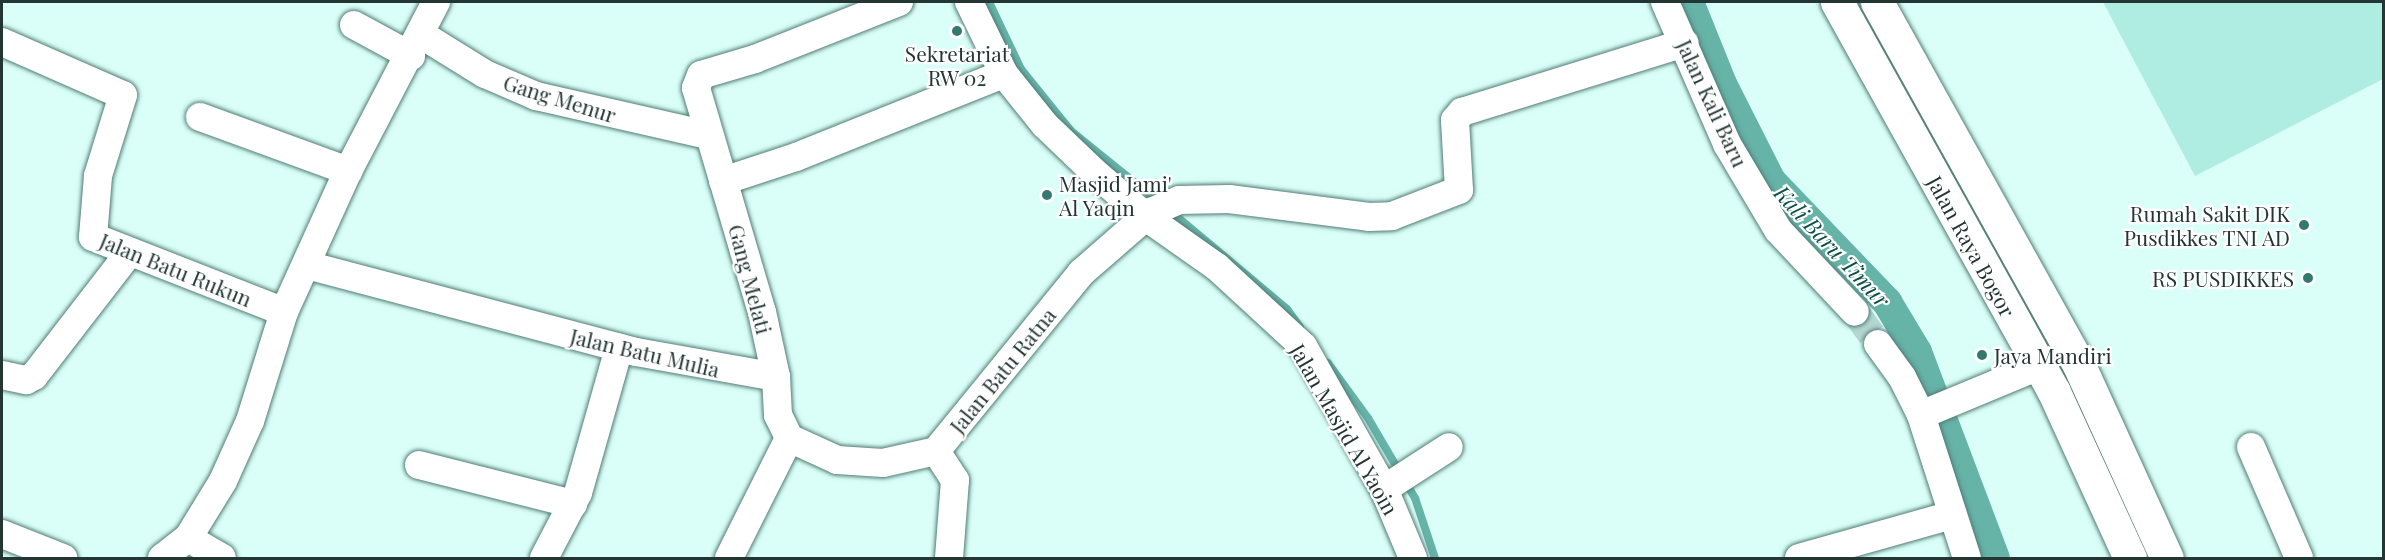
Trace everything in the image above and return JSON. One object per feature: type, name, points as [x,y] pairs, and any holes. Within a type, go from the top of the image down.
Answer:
[{"type":"highway","name":"Jalan Raya Bogor","points":[[1837,2],[1859,46],[2039,366],[2130,558]]},
{"type":"highway","name":"Jalan Raya Bogor","points":[[1877,2],[2078,363],[2167,558]]},
{"type":"highway","points":[[1859,46],[1892,30]]},
{"type":"highway","points":[[2108,508],[2139,497]]},
{"type":"street","points":[[162,558],[188,538],[223,481],[250,421],[284,312],[307,266],[348,171],[416,45],[436,2]]},
{"type":"street","name":"Gang Melati","points":[[776,377],[762,312],[708,135],[696,87],[701,75],[755,58],[899,2]]},
{"type":"street","name":"Jalan Masjid Al Yaoin","points":[[969,2],[1004,74],[1045,125],[1158,210],[1303,346],[1394,482],[1413,558]]},
{"type":"street","name":"Jalan Kali Baru","points":[[1665,2],[1727,144],[1778,230],[1855,312]]},
{"type":"street","name":"Gang Menur","points":[[354,25],[416,45],[536,96],[708,135]]},
{"type":"street","name":"Jalan Batu Rukun","points":[[2,42],[123,95],[98,176],[90,231],[93,237],[284,312]]},
{"type":"street","points":[[1158,210],[1229,199],[1358,216],[1392,216],[1459,190],[1455,120],[1462,112],[1685,44]]},
{"type":"street","points":[[723,181],[796,157],[1004,74]]},
{"type":"street","points":[[200,117],[348,171]]},
{"type":"street","name":"Jalan Batu Ratna","points":[[949,558],[955,480],[936,451],[1081,273],[1158,210]]},
{"type":"street","points":[[2,375],[26,380],[34,376],[130,252]]},
{"type":"street","name":"Jalan Batu Mulia","points":[[307,266],[619,348],[776,377]]},
{"type":"street","points":[[1878,344],[1902,377],[1921,415],[1967,558]]},
{"type":"street","points":[[544,558],[573,504],[596,440],[619,348]]},
{"type":"street","points":[[1921,415],[2039,366]]},
{"type":"street","points":[[776,377],[778,415],[789,438],[837,460],[883,463],[936,451]]},
{"type":"street","points":[[729,558],[789,438]]},
{"type":"street","points":[[1394,482],[1449,447]]},
{"type":"street","points":[[2251,447],[2299,558]]},
{"type":"street","points":[[419,465],[573,504]]},
{"type":"street","points":[[1799,558],[1952,515]]},
{"type":"street","points":[[2,534],[63,558]]},
{"type":"street","points":[[188,538],[222,558]]},
{"type":"green space","points":[[2103,2],[2383,2],[2383,79],[2195,176]]},
{"type":"waterway","points":[[989,2],[1021,69],[1071,131],[1159,202]]},
{"type":"waterway","name":"Kali Baru Timur","points":[[1689,2],[1722,84],[1771,181],[1887,302],[1917,352],[1995,558]]},
{"type":"waterway","points":[[1169,210],[1287,309],[1300,327]]},
{"type":"waterway","points":[[1328,363],[1368,418],[1415,498],[1435,558]]},
{"type":"tunnel","points":[[1855,312],[1878,344]]},
{"type":"place","name":"Sekretariat RW 02","points":[[957,31]]},
{"type":"place","name":"Masjid Jami' Al Yaqin","points":[[1047,195]]},
{"type":"place","name":"Rumah Sakit DIK Pusdikkes TNI AD","points":[[2304,225]]},
{"type":"place","name":"RS PUSDIKKES","points":[[2308,278]]},
{"type":"place","name":"Jaya Mandiri","points":[[1982,355]]}]
